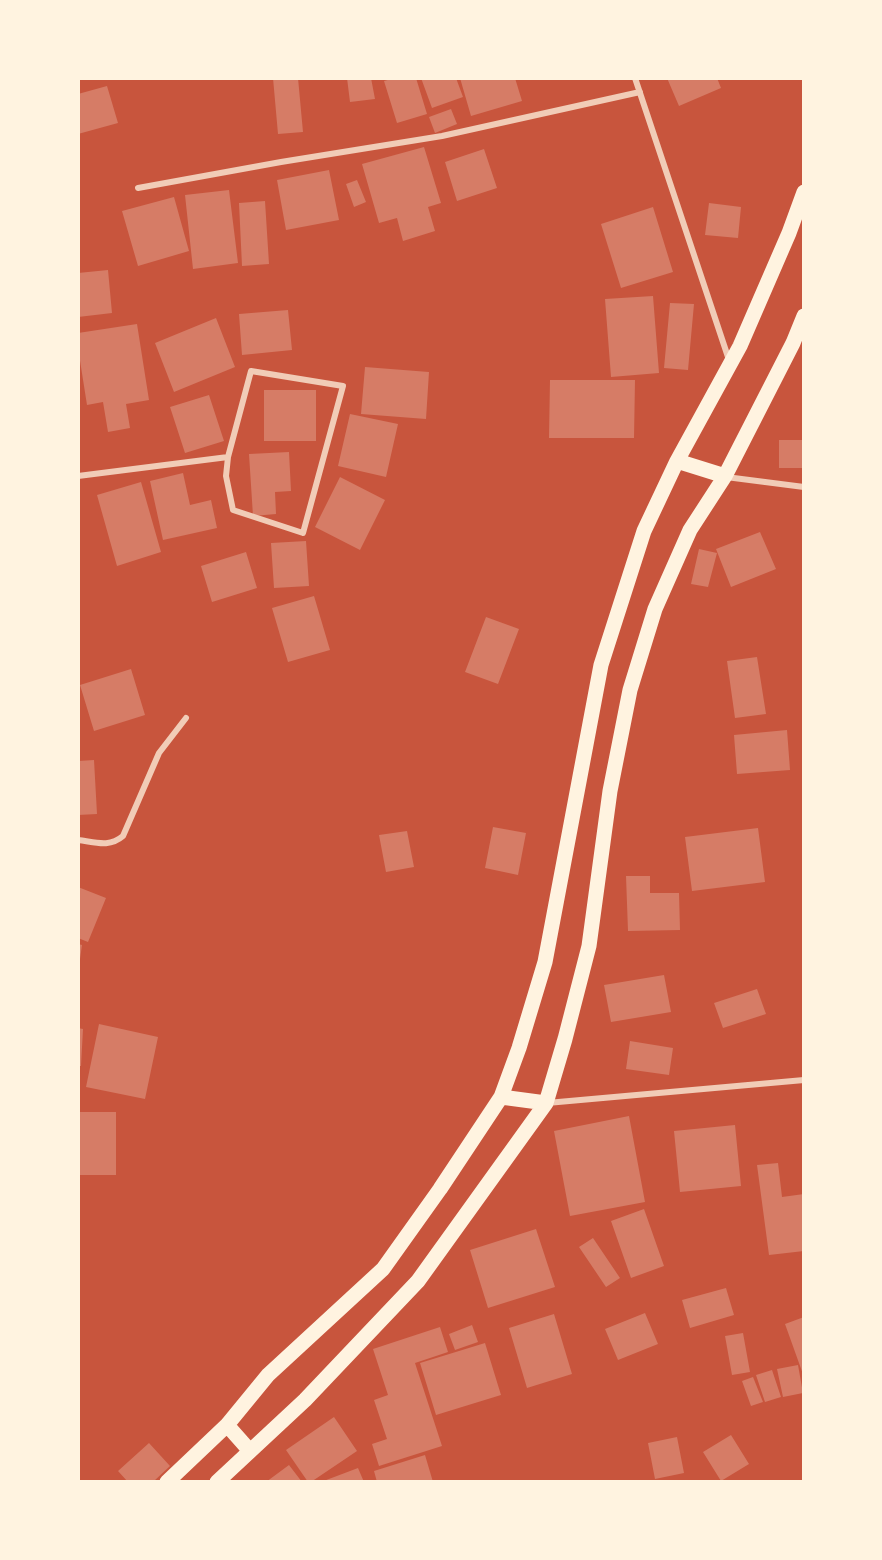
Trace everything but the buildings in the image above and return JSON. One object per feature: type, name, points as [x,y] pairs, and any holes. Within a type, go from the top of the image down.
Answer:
[{"type":"main road","points":[[167,1482],[227,1425],[267,1375],[383,1269],[440,1190],[501,1096],[519,1048],[544,962],[601,665],[644,531],[677,461],[731,364],[789,233],[804,192]]},
{"type":"main road","points":[[217,1482],[304,1400],[418,1281],[546,1103],[589,946],[610,792],[630,690],[655,609],[690,530],[725,476],[793,343],[804,316]]},
{"type":"main road","points":[[677,461],[725,476]]},
{"type":"main road","points":[[501,1096],[546,1103]]},
{"type":"main road","points":[[227,1425],[250,1451]]},
{"type":"street","points":[[635,78],[731,364]]},
{"type":"street","points":[[138,189],[281,162],[442,136],[640,92]]},
{"type":"street","points":[[251,371],[343,386],[303,533],[233,510],[226,476],[228,457],[251,371]]},
{"type":"street","points":[[78,476],[228,457]]},
{"type":"street","points":[[725,476],[804,487]]},
{"type":"street","points":[[78,840],[106,844],[115,843],[123,836],[159,753],[186,718]]},
{"type":"street","points":[[546,1103],[804,1080]]}]
